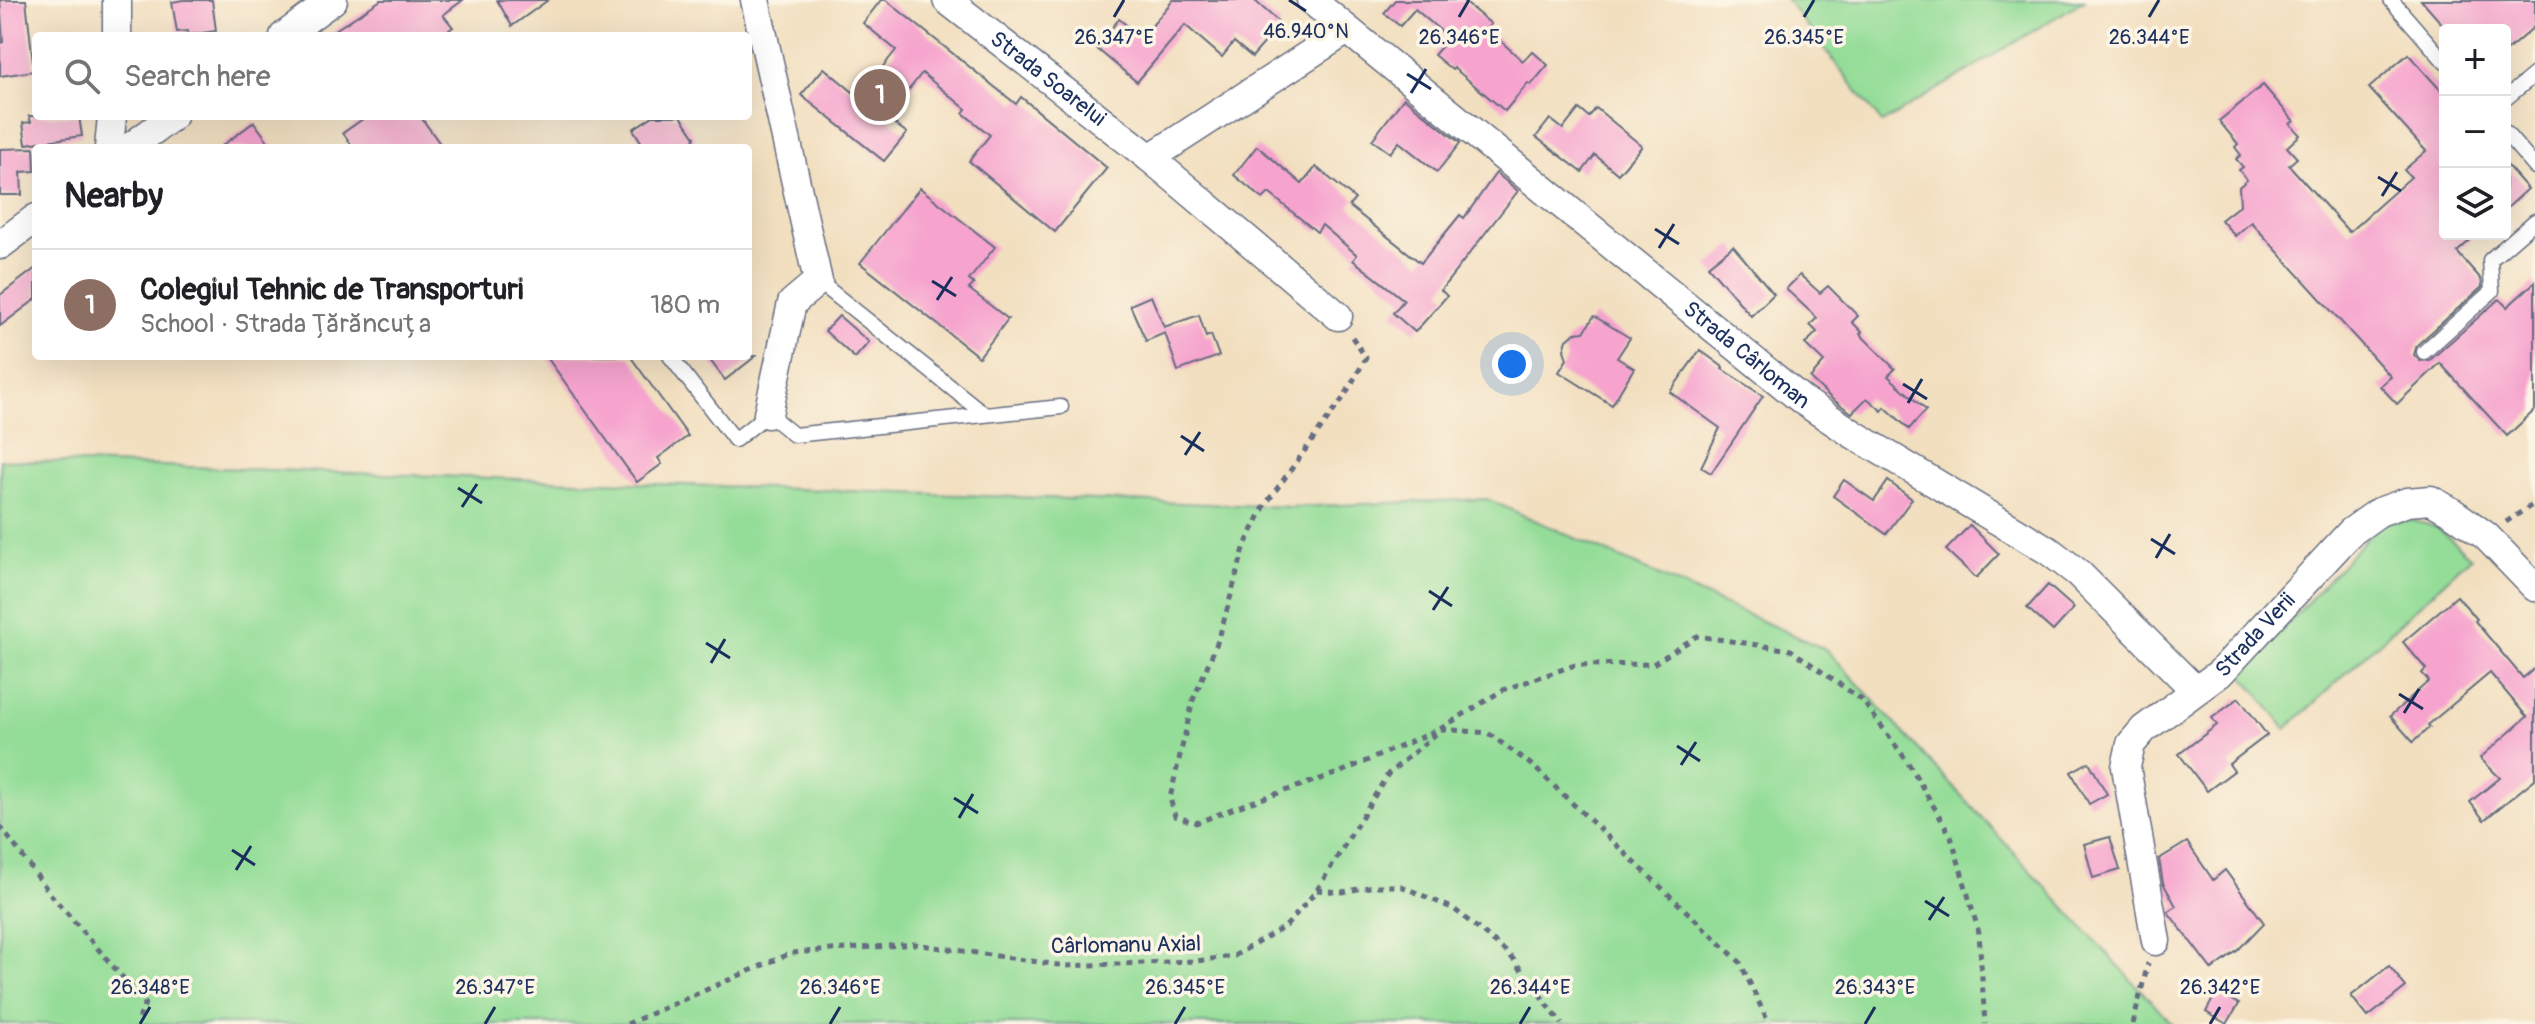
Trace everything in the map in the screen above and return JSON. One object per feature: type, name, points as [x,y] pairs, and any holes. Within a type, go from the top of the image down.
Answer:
[{"type":"street","points":[[117,0],[117,32]]},
{"type":"street","points":[[289,32],[333,0]]},
{"type":"street","points":[[755,0],[818,281],[792,303],[768,414]]},
{"type":"street","name":"Strada Soarelui","points":[[947,0],[1150,158],[1338,316]]},
{"type":"street","name":"Strada Cârloman","points":[[1311,0],[1802,400],[1853,434],[2049,551],[2078,573],[2195,690]]},
{"type":"street","points":[[1150,158],[1347,30]]},
{"type":"street","points":[[109,144],[112,120]]},
{"type":"street","points":[[134,144],[168,120]]},
{"type":"street","points":[[0,245],[32,221]]},
{"type":"street","name":"Strada Verii","points":[[2156,941],[2126,767],[2131,744],[2144,729],[2220,673],[2351,532],[2379,512],[2407,502],[2431,500],[2486,536],[2535,587]]},
{"type":"lane","points":[[2391,0],[2439,55]]},
{"type":"lane","points":[[2509,96],[2535,74]]},
{"type":"lane","points":[[2511,139],[2535,167]]},
{"type":"lane","points":[[2424,352],[2492,291],[2490,260],[2535,221]]},
{"type":"lane","points":[[818,281],[983,413]]},
{"type":"lane","points":[[673,360],[735,440],[768,414],[794,435],[1061,407]]},
{"type":"path","points":[[1338,316],[1366,358],[1344,397],[1265,505],[1245,545],[1219,638],[1193,700],[1170,798],[1175,816],[1196,823],[1341,772],[1440,729],[1503,690],[1575,665],[1653,664],[1697,636],[1791,650],[1862,700],[1907,761],[1951,836],[1979,933],[1985,1024]]},
{"type":"path","points":[[1440,729],[1488,733],[1533,766],[1740,962],[1769,1024]]},
{"type":"path","name":"Cârlomanu Axial","points":[[627,1024],[791,953],[915,944],[1065,966],[1196,961],[1234,956],[1286,926],[1317,890],[1388,774],[1440,729]]},
{"type":"path","points":[[0,826],[52,896],[145,1003],[137,1024]]},
{"type":"path","points":[[1317,890],[1342,892],[1374,886],[1401,886],[1454,909],[1510,955],[1562,1024]]},
{"type":"path","points":[[2133,1024],[2141,985],[2156,941]]},
{"type":"green space","points":[[1787,0],[2084,0],[1882,123]]},
{"type":"green space","points":[[0,460],[1290,507],[1487,499],[1827,650],[2172,1024],[0,1024]]},
{"type":"green space","points":[[2411,520],[2436,527],[2471,557],[2286,729],[2242,674],[2380,523]]},
{"type":"building","points":[[0,0],[26,0],[32,71],[0,76],[0,43],[3,42]]},
{"type":"building","points":[[212,0],[216,31],[177,32],[172,2]]},
{"type":"building","points":[[381,0],[463,0],[443,15],[453,27],[446,32],[332,32]]},
{"type":"building","points":[[497,0],[548,0],[512,26]]},
{"type":"building","points":[[881,0],[886,0],[1016,104],[1021,97],[1107,168],[1055,232],[969,161],[990,135],[963,113],[966,109],[922,73],[887,118],[907,133],[884,161],[801,95],[824,68],[859,97],[896,50],[863,23]]},
{"type":"building","points":[[1173,0],[1254,0],[1281,24],[1252,57],[1234,42],[1222,57],[1185,25],[1137,82],[1096,48],[1119,19],[1142,38]]},
{"type":"building","points":[[1395,0],[1462,0],[1491,24],[1487,29],[1523,61],[1532,51],[1548,65],[1505,111],[1434,55],[1449,38],[1415,9],[1400,26],[1384,13]]},
{"type":"building","points":[[2421,0],[2535,0],[2535,26],[2511,47],[2511,24],[2442,24]]},
{"type":"building","points":[[2408,54],[2439,88],[2439,240],[2470,240],[2457,252],[2481,279],[2482,287],[2417,345],[2414,355],[2420,361],[2430,360],[2499,299],[2507,307],[2535,282],[2535,410],[2507,436],[2440,363],[2397,404],[2380,386],[2391,377],[2251,222],[2235,236],[2221,220],[2240,205],[2239,187],[2247,180],[2239,170],[2243,167],[2236,159],[2241,155],[2235,147],[2238,144],[2219,121],[2263,85],[2294,121],[2290,124],[2300,135],[2287,147],[2297,158],[2289,165],[2349,232],[2411,177],[2404,170],[2426,151],[2369,88]]},
{"type":"building","points":[[1404,98],[1460,143],[1437,172],[1399,142],[1390,153],[1372,140]]},
{"type":"building","points":[[1596,108],[1642,146],[1618,174],[1595,155],[1582,172],[1536,137],[1550,119],[1563,129],[1579,109],[1589,117]]},
{"type":"building","points":[[29,116],[32,120],[80,120],[82,136],[26,144],[23,123],[31,122]]},
{"type":"building","points":[[361,120],[423,120],[440,144],[351,144],[343,133]]},
{"type":"building","points":[[647,120],[684,120],[695,137],[693,144],[642,144],[633,129]]},
{"type":"building","points":[[254,122],[270,144],[224,144]]},
{"type":"building","points":[[1257,146],[1302,184],[1316,167],[1355,199],[1349,206],[1421,263],[1460,215],[1464,218],[1496,173],[1518,191],[1441,290],[1447,296],[1415,332],[1393,313],[1404,300],[1353,260],[1357,255],[1322,225],[1317,232],[1269,193],[1263,199],[1234,175]]},
{"type":"building","points":[[32,148],[32,171],[21,172],[22,195],[0,195],[0,149]]},
{"type":"building","points":[[2511,170],[2528,189],[2511,205]]},
{"type":"building","points":[[920,188],[995,247],[969,280],[974,284],[969,289],[1008,319],[979,357],[860,263]]},
{"type":"building","points":[[1733,246],[1774,294],[1751,316],[1708,266]]},
{"type":"building","points":[[32,271],[32,302],[0,326],[0,295]]},
{"type":"building","points":[[1800,275],[1820,293],[1828,286],[1858,316],[1852,322],[1862,332],[1860,334],[1895,369],[1888,376],[1926,410],[1909,429],[1885,407],[1882,411],[1867,398],[1852,413],[1810,378],[1824,362],[1805,344],[1817,332],[1810,325],[1817,318],[1786,289]]},
{"type":"building","points":[[1151,296],[1164,327],[1199,315],[1206,337],[1211,335],[1219,356],[1178,371],[1165,333],[1146,341],[1130,305]]},
{"type":"building","points":[[839,316],[869,342],[855,358],[825,331]]},
{"type":"building","points":[[1594,316],[1630,338],[1617,358],[1634,368],[1612,405],[1559,372],[1567,359],[1564,350],[1567,340],[1575,333],[1584,332]]},
{"type":"building","points":[[1700,350],[1763,396],[1711,473],[1701,467],[1720,428],[1670,392]]},
{"type":"building","points":[[549,360],[633,360],[688,436],[658,458],[662,464],[637,482]]},
{"type":"building","points":[[710,360],[751,360],[725,380]]},
{"type":"building","points":[[1844,480],[1874,501],[1888,481],[1912,499],[1886,534],[1833,496]]},
{"type":"building","points":[[1970,525],[1999,554],[1976,578],[1946,550]]},
{"type":"building","points":[[2048,585],[2074,608],[2053,631],[2027,608]]},
{"type":"building","points":[[2457,596],[2523,678],[2535,668],[2535,779],[2484,820],[2470,802],[2500,778],[2480,758],[2527,717],[2490,673],[2428,725],[2430,727],[2413,742],[2390,716],[2429,681],[2422,673],[2426,669],[2403,642]]},
{"type":"building","points":[[2239,698],[2267,735],[2229,764],[2234,771],[2207,791],[2179,754],[2217,725],[2212,718]]},
{"type":"building","points":[[2089,762],[2107,794],[2089,804],[2071,772]]},
{"type":"building","points":[[2110,837],[2120,870],[2093,878],[2084,844]]},
{"type":"building","points":[[2187,842],[2213,880],[2225,870],[2264,923],[2237,951],[2212,970],[2168,912],[2176,906],[2163,883],[2159,859]]},
{"type":"building","points":[[2389,966],[2406,987],[2368,1017],[2351,996]]},
{"type":"building","points":[[2217,991],[2239,1004],[2227,1024],[2206,1012]]},
{"type":"place","name":"Colegiul Tehnic de Transporturi","points":[[880,95]]}]
